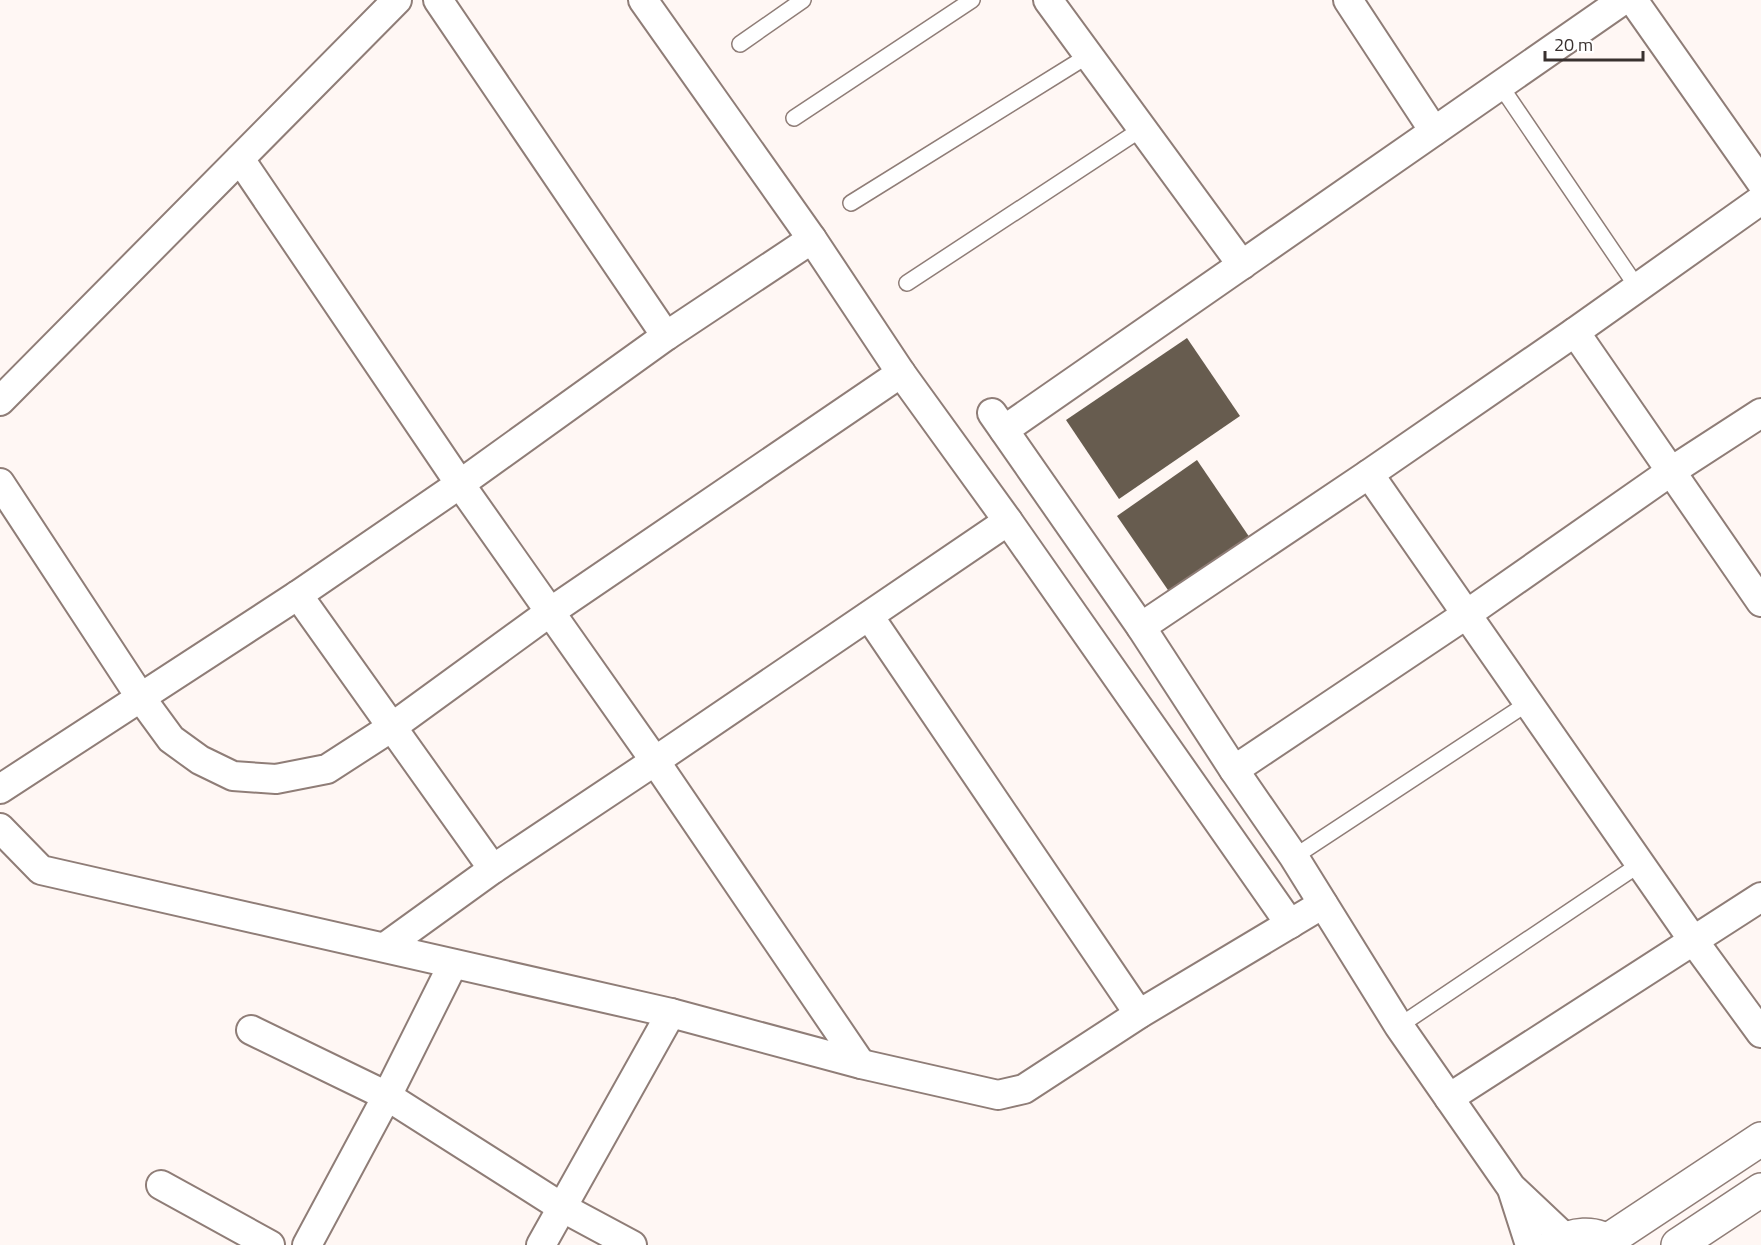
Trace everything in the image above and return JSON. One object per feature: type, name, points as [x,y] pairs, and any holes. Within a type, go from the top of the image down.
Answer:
[{"type":"street","points":[[0,401],[397,0]]},
{"type":"street","points":[[438,0],[666,336]]},
{"type":"street","points":[[643,0],[812,239],[901,373],[1008,521],[1290,924]]},
{"type":"street","points":[[1048,0],[1242,265]]},
{"type":"street","points":[[1348,0],[1434,131]]},
{"type":"street","points":[[1623,0],[1242,265],[998,422],[1141,627],[1294,857],[1399,1026],[1511,1187],[1560,1241],[1580,1235],[1594,1235],[1610,1243],[1761,1139]]},
{"type":"street","points":[[1633,0],[1761,182]]},
{"type":"street","points":[[240,159],[460,484],[655,761],[861,1064]]},
{"type":"street","points":[[1141,627],[1369,474],[1761,200]]},
{"type":"street","points":[[0,789],[298,595],[460,484],[666,336],[812,239]]},
{"type":"street","points":[[1575,332],[1761,602]]},
{"type":"street","points":[[0,483],[141,698],[171,738],[200,760],[233,776],[276,778],[327,770],[392,727],[550,612],[901,373]]},
{"type":"street","points":[[1234,770],[1761,413]]},
{"type":"street","points":[[1369,474],[1693,940],[1761,1033]]},
{"type":"street","points":[[386,948],[493,869],[1008,521]]},
{"type":"street","points":[[298,595],[493,869]]},
{"type":"street","points":[[868,616],[1139,1014]]},
{"type":"street","points":[[0,828],[41,870],[671,1013],[861,1064],[998,1095],[1024,1089],[1139,1014],[1323,904]]},
{"type":"street","points":[[1449,1098],[1761,897]]},
{"type":"street","points":[[308,1245],[387,1096],[453,964]]},
{"type":"street","points":[[541,1245],[671,1013]]},
{"type":"street","points":[[251,1030],[387,1096],[562,1208],[632,1245]]},
{"type":"street","points":[[161,1185],[270,1245]]},
{"type":"street","points":[[1511,1187],[1530,1245]]},
{"type":"street","points":[[1678,1245],[1761,1190]]},
{"type":"lane","points":[[740,44],[803,0]]},
{"type":"lane","points":[[794,118],[972,0]]},
{"type":"lane","points":[[851,203],[1089,55]]},
{"type":"lane","points":[[1500,86],[1637,287]]},
{"type":"lane","points":[[907,283],[1143,128]]},
{"type":"lane","points":[[1294,857],[1528,703]]},
{"type":"lane","points":[[1399,1026],[1640,864]]},
{"type":"building","points":[[1187,338],[1240,416],[1119,499],[1066,420]]},
{"type":"building","points":[[1197,460],[1250,538],[1170,593],[1117,516]]}]
